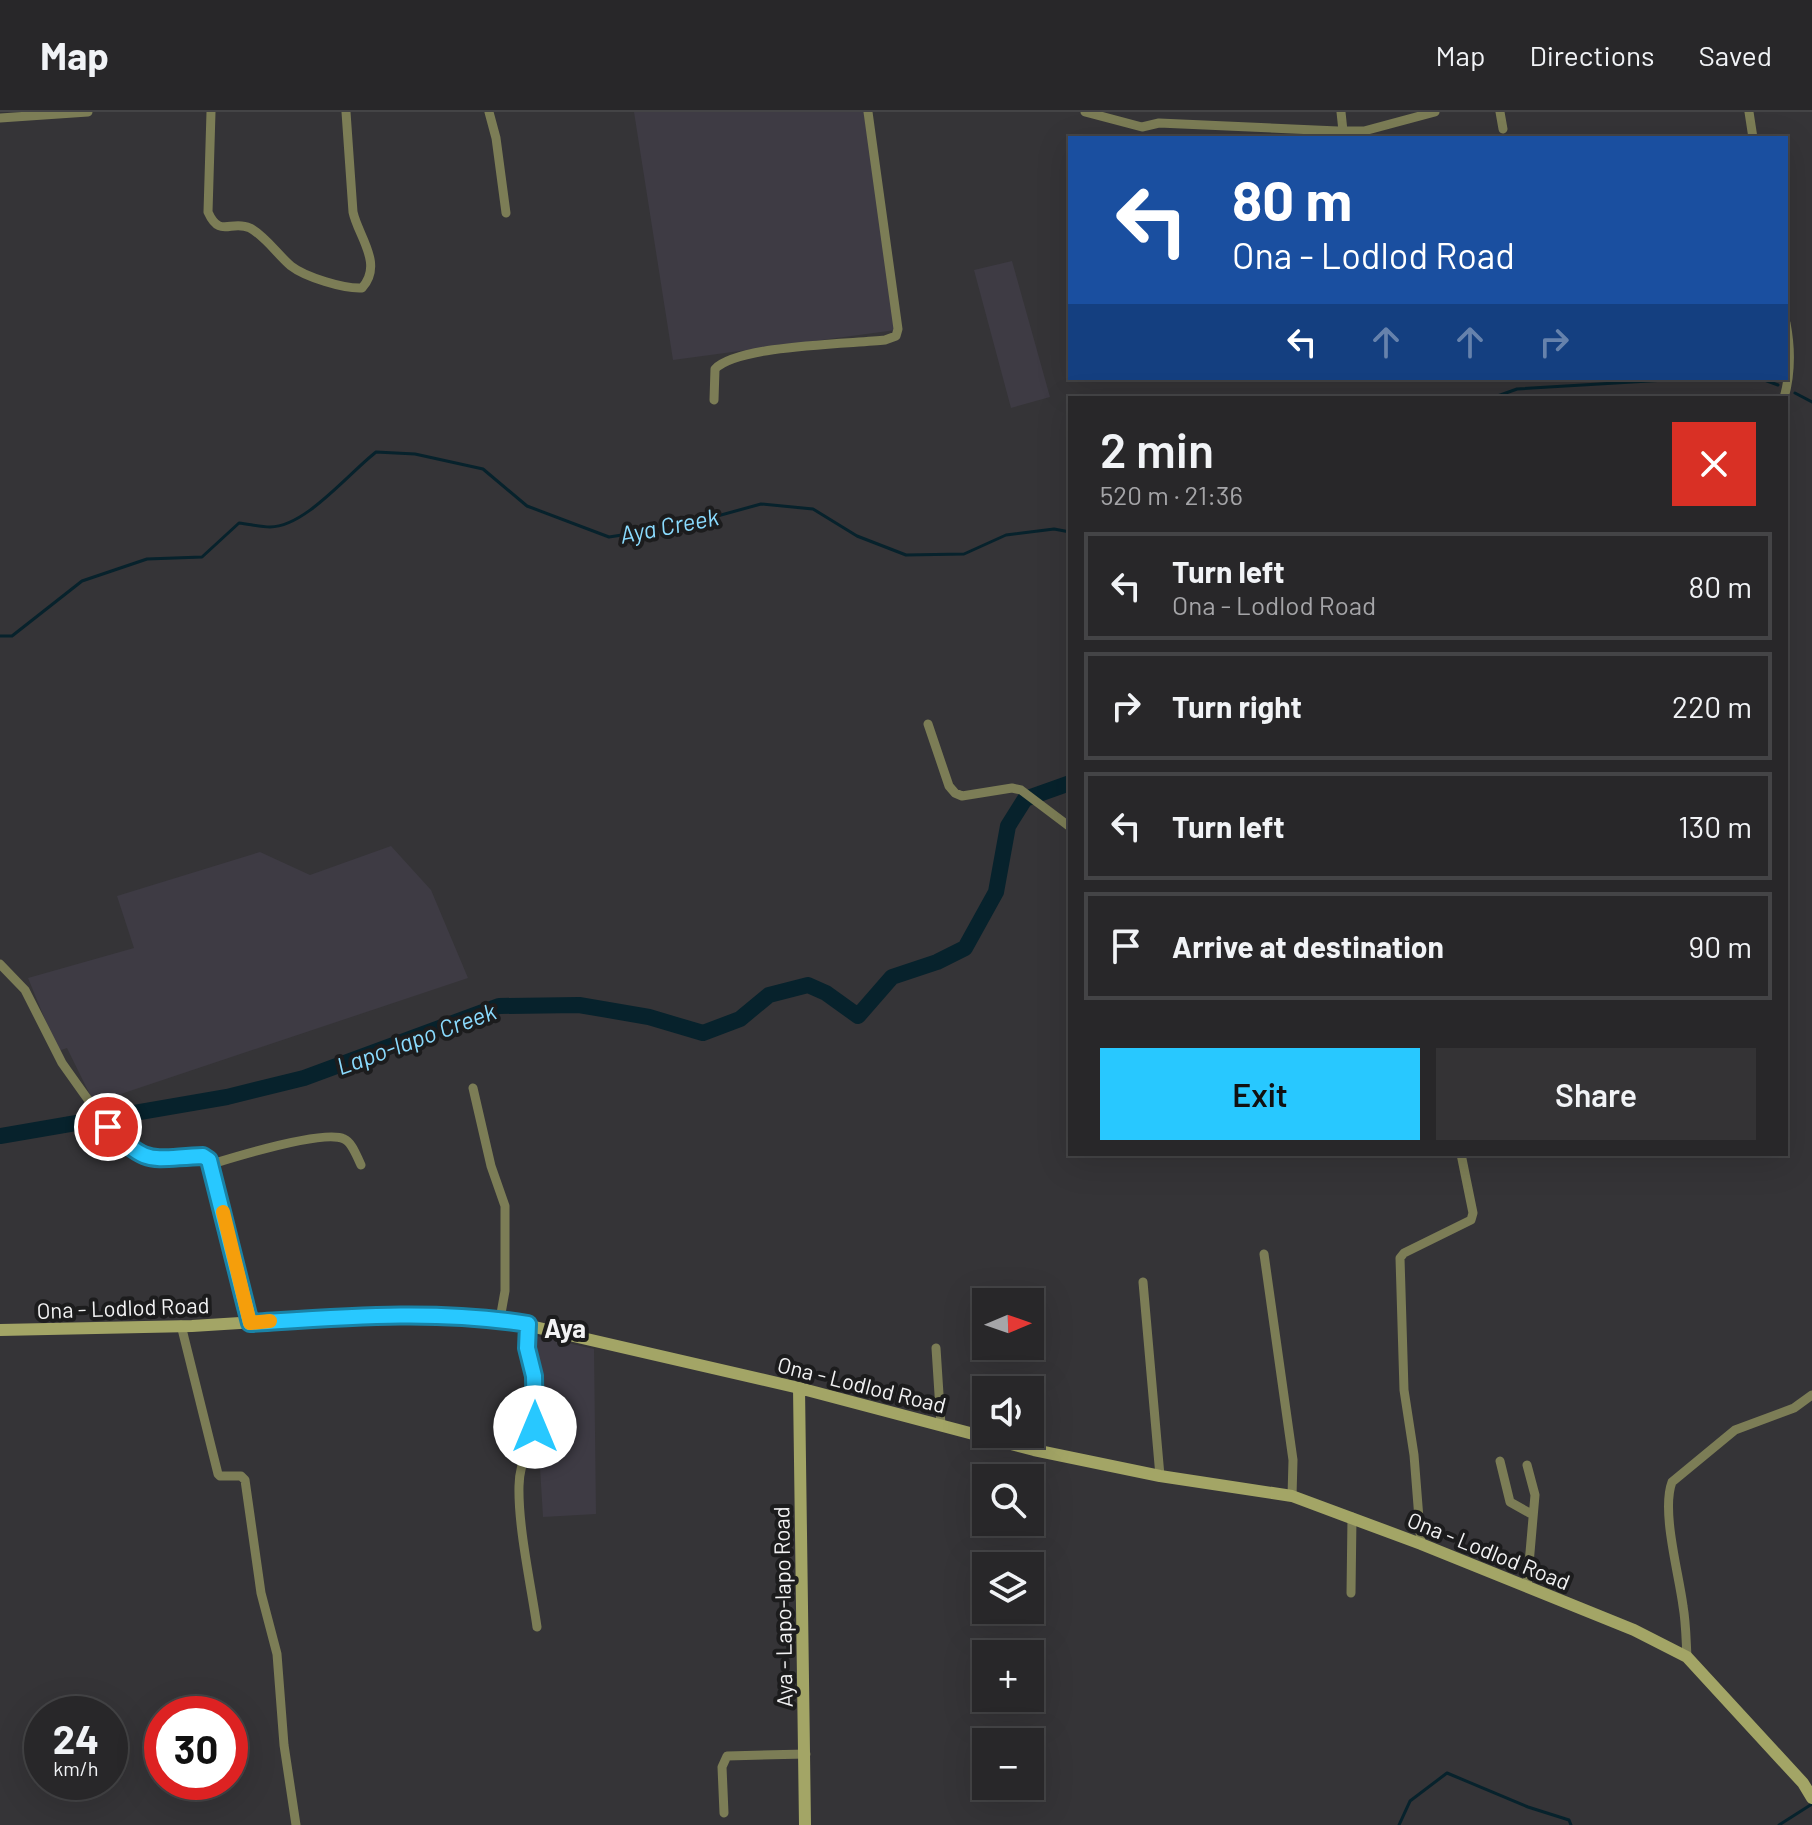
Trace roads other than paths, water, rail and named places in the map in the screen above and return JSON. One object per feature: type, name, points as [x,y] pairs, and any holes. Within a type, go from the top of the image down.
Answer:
[{"type":"main road","name":"Ona - Lodlod Road","points":[[0,1330],[250,1323],[402,1313],[500,1319],[799,1388],[1034,1450],[1160,1476],[1292,1496],[1634,1630],[1687,1657],[1803,1783],[1812,1798]]},
{"type":"main road","name":"Aya - Lapo-lapo Road","points":[[799,1388],[805,1825]]},
{"type":"street","points":[[0,118],[88,112]]},
{"type":"street","points":[[211,112],[208,212],[213,222],[220,227],[251,229],[294,269],[348,289],[362,288],[367,282],[370,257],[353,212],[346,112]]},
{"type":"street","points":[[489,112],[496,138],[506,213]]},
{"type":"street","points":[[714,400],[715,369],[733,357],[885,340],[896,336],[898,329],[868,112]]},
{"type":"street","points":[[1085,112],[1142,127],[1159,123],[1340,134],[1364,131],[1435,112]]},
{"type":"street","points":[[1340,134],[1341,112]]},
{"type":"street","points":[[1500,112],[1503,129]]},
{"type":"street","points":[[1749,112],[1753,136]]},
{"type":"street","points":[[1785,396],[1789,381],[1788,342]]},
{"type":"street","points":[[928,724],[949,786],[955,793],[962,796],[1012,788],[1021,790],[1068,825]]},
{"type":"street","points":[[0,964],[25,990],[62,1063],[108,1127],[133,1151],[155,1160],[203,1156],[212,1164],[250,1323]]},
{"type":"street","points":[[473,1088],[491,1166],[505,1206],[505,1291],[500,1319]]},
{"type":"street","points":[[212,1164],[255,1150],[330,1137],[348,1141],[361,1165]]},
{"type":"street","points":[[1421,1544],[1414,1455],[1404,1390],[1400,1258],[1404,1253],[1471,1220],[1473,1213],[1461,1156]]},
{"type":"street","points":[[1264,1254],[1293,1460],[1292,1496]]},
{"type":"street","points":[[1143,1282],[1160,1476]]},
{"type":"street","points":[[528,1324],[535,1419],[519,1484],[537,1627]]},
{"type":"street","points":[[181,1325],[218,1474],[241,1476],[245,1480],[261,1593],[275,1638],[289,1787],[296,1825]]},
{"type":"street","points":[[936,1348],[941,1425]]},
{"type":"street","points":[[1687,1657],[1684,1611],[1669,1512],[1668,1493],[1672,1482],[1735,1430],[1794,1408],[1812,1395]]},
{"type":"street","points":[[1500,1461],[1510,1502],[1533,1515]]},
{"type":"street","points":[[1527,1465],[1534,1484],[1527,1587]]},
{"type":"street","points":[[1351,1593],[1352,1517]]},
{"type":"street","points":[[724,1813],[722,1767],[727,1756],[806,1754]]},
{"type":"waterway","name":"Aya Creek","points":[[1498,396],[1517,389],[1666,380]]},
{"type":"waterway","name":"Aya Creek","points":[[1764,380],[1778,385]]},
{"type":"waterway","name":"Aya Creek","points":[[1795,393],[1812,402]]},
{"type":"waterway","name":"Aya Creek","points":[[0,636],[12,636],[82,581],[147,559],[202,557],[239,523],[270,527],[283,525],[312,509],[376,452],[415,454],[483,469],[527,506],[609,537],[681,526],[761,504],[813,509],[857,536],[906,555],[964,554],[1006,535],[1054,529],[1068,532]]},
{"type":"waterway","name":"Lapo-lapo Creek","points":[[0,1136],[227,1097],[304,1078],[499,1006],[579,1005],[649,1017],[703,1033],[740,1019],[769,995],[808,985],[826,993],[858,1016],[892,977],[937,962],[965,948],[996,892],[1008,826],[1025,799],[1068,784]]},
{"type":"waterway","points":[[1399,1825],[1410,1801],[1447,1773],[1528,1807],[1569,1820],[1571,1825]]},
{"type":"waterway","points":[[1779,1825],[1812,1804]]},
{"type":"district","name":"Aya","points":[[565,1327]]}]
